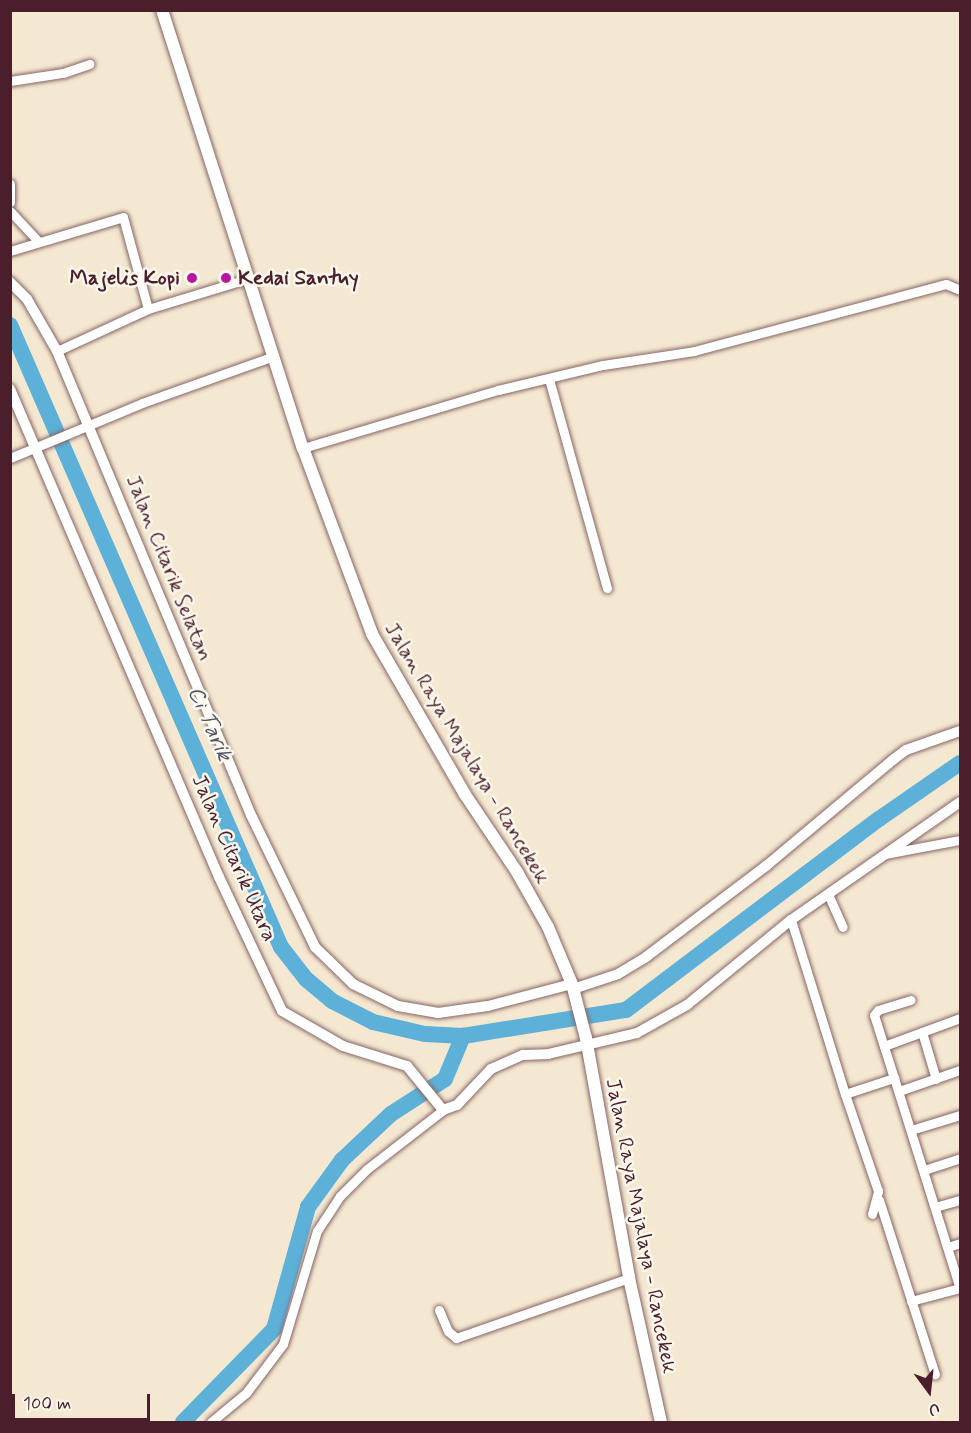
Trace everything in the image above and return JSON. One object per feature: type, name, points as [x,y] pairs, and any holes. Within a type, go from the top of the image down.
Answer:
[{"type":"main road","name":"Jalan Raya Majalaya - Rancekek","points":[[162,10],[303,448],[372,634],[464,793],[517,872],[548,927],[572,987],[587,1042],[629,1278],[661,1422]]},
{"type":"street","points":[[10,81],[63,73],[89,64]]},
{"type":"street","points":[[10,184],[10,202]]},
{"type":"street","points":[[10,212],[37,240]]},
{"type":"street","points":[[10,251],[37,240],[123,217],[148,309]]},
{"type":"street","points":[[57,351],[148,309],[247,279]]},
{"type":"street","name":"Jalan Citarik Selatan","points":[[10,282],[27,299],[57,351],[251,815],[315,947],[353,984],[398,1006],[438,1013],[488,1006],[618,974],[646,957],[766,866],[906,750],[960,730]]},
{"type":"street","points":[[303,448],[603,365],[694,351],[946,284],[960,290]]},
{"type":"street","points":[[10,459],[86,425],[274,356]]},
{"type":"street","points":[[549,379],[606,588]]},
{"type":"street","name":"Jalan Citarik Utara","points":[[10,389],[37,447],[219,877],[282,1011],[343,1046],[407,1066],[441,1108]]},
{"type":"street","points":[[211,1422],[246,1393],[282,1344],[317,1231],[340,1196],[367,1169],[441,1108],[457,1105],[491,1069],[524,1055],[637,1033],[687,1005],[791,920],[880,855],[960,802]]},
{"type":"street","points":[[880,855],[960,840]]},
{"type":"street","points":[[828,894],[843,927]]},
{"type":"street","points":[[791,920],[935,1374]]},
{"type":"street","points":[[910,1000],[875,1013],[960,1288],[911,1301]]},
{"type":"street","points":[[884,1046],[960,1018]]},
{"type":"street","points":[[922,1032],[936,1079]]},
{"type":"street","points":[[899,1091],[960,1070]]},
{"type":"street","points":[[845,1094],[894,1078]]},
{"type":"street","points":[[911,1130],[960,1114]]},
{"type":"street","points":[[924,1170],[960,1158]]},
{"type":"street","points":[[872,1214],[879,1200]]},
{"type":"street","points":[[935,1207],[960,1200]]},
{"type":"street","points":[[948,1247],[960,1243]]},
{"type":"street","points":[[439,1310],[447,1331],[456,1338],[629,1278]]},
{"type":"waterway","name":"Ci Tarik","points":[[10,325],[281,947],[306,979],[332,1001],[373,1022],[425,1034],[463,1036],[626,1010],[879,819],[960,763]]},
{"type":"waterway","points":[[183,1422],[274,1329],[308,1207],[342,1160],[391,1114],[445,1079],[463,1036]]},
{"type":"place","name":"Majelis Kopi","points":[[192,278]]},
{"type":"place","name":"Kedai Santuy","points":[[226,278]]}]
